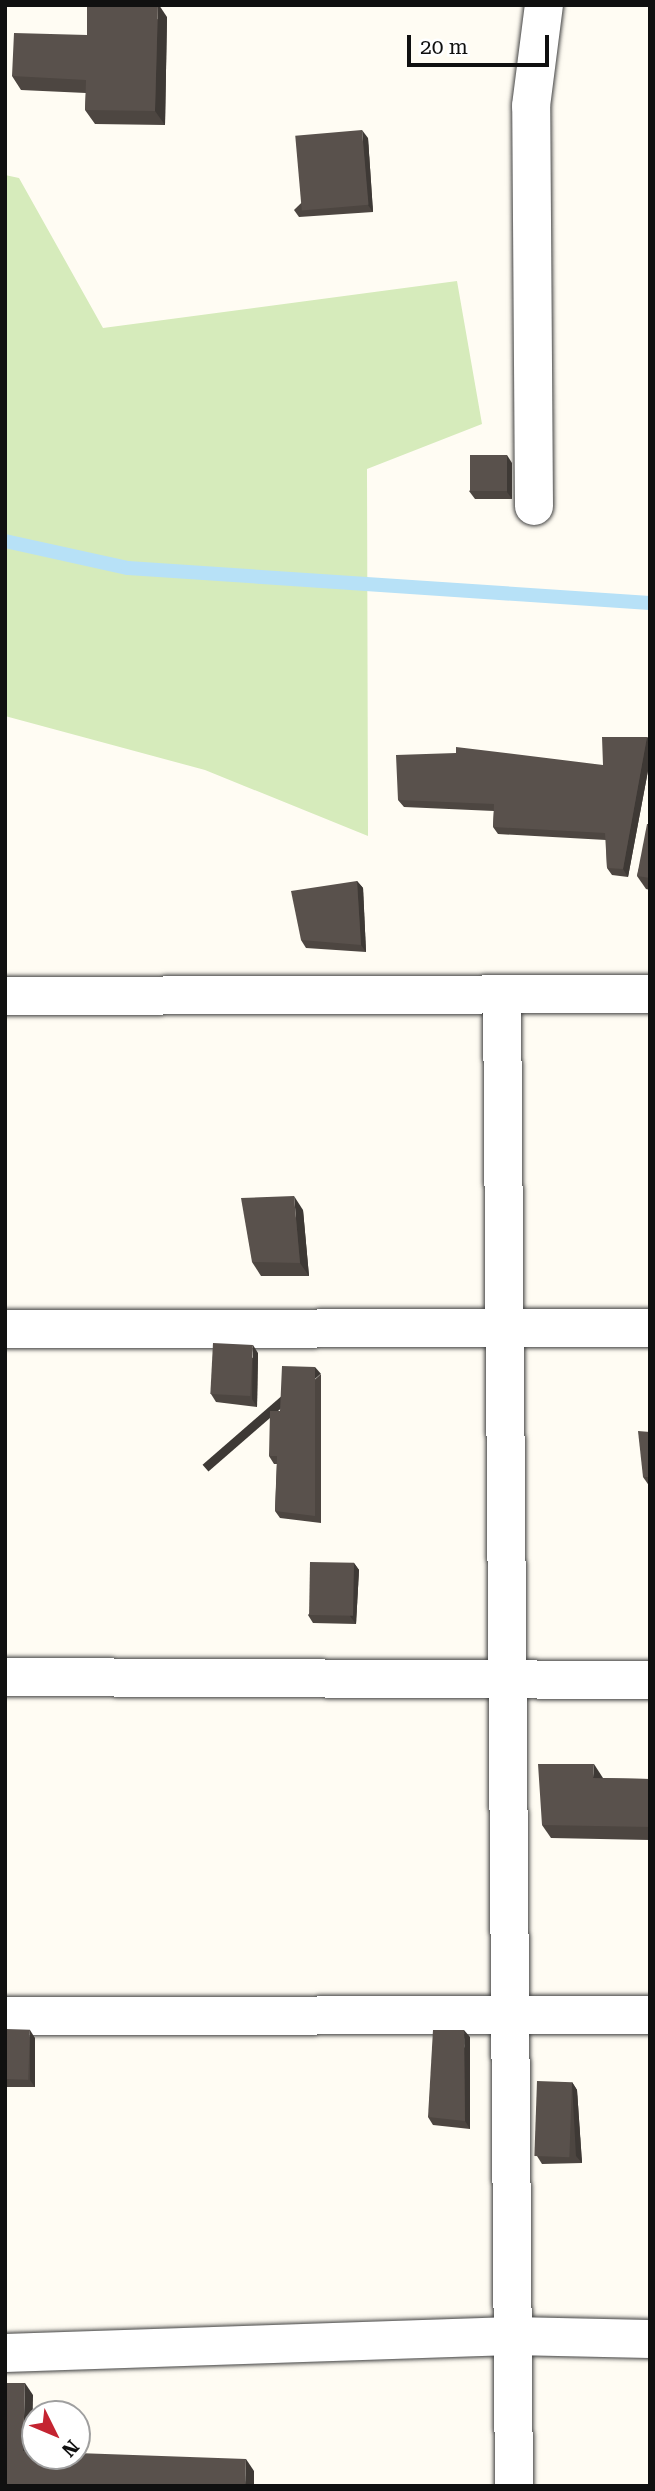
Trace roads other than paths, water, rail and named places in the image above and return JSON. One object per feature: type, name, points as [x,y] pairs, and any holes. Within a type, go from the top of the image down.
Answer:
[{"type":"street","points":[[534,506],[530,106],[544,5]]},
{"type":"street","points":[[5,996],[502,998],[650,994]]},
{"type":"street","points":[[502,998],[514,2486]]},
{"type":"street","points":[[5,1329],[650,1328]]},
{"type":"street","points":[[5,1677],[507,1682],[650,1680]]},
{"type":"street","points":[[5,2016],[650,2015]]},
{"type":"street","points":[[5,2353],[512,2336],[650,2339]]},
{"type":"waterway","points":[[5,541],[128,568],[650,603]]}]
